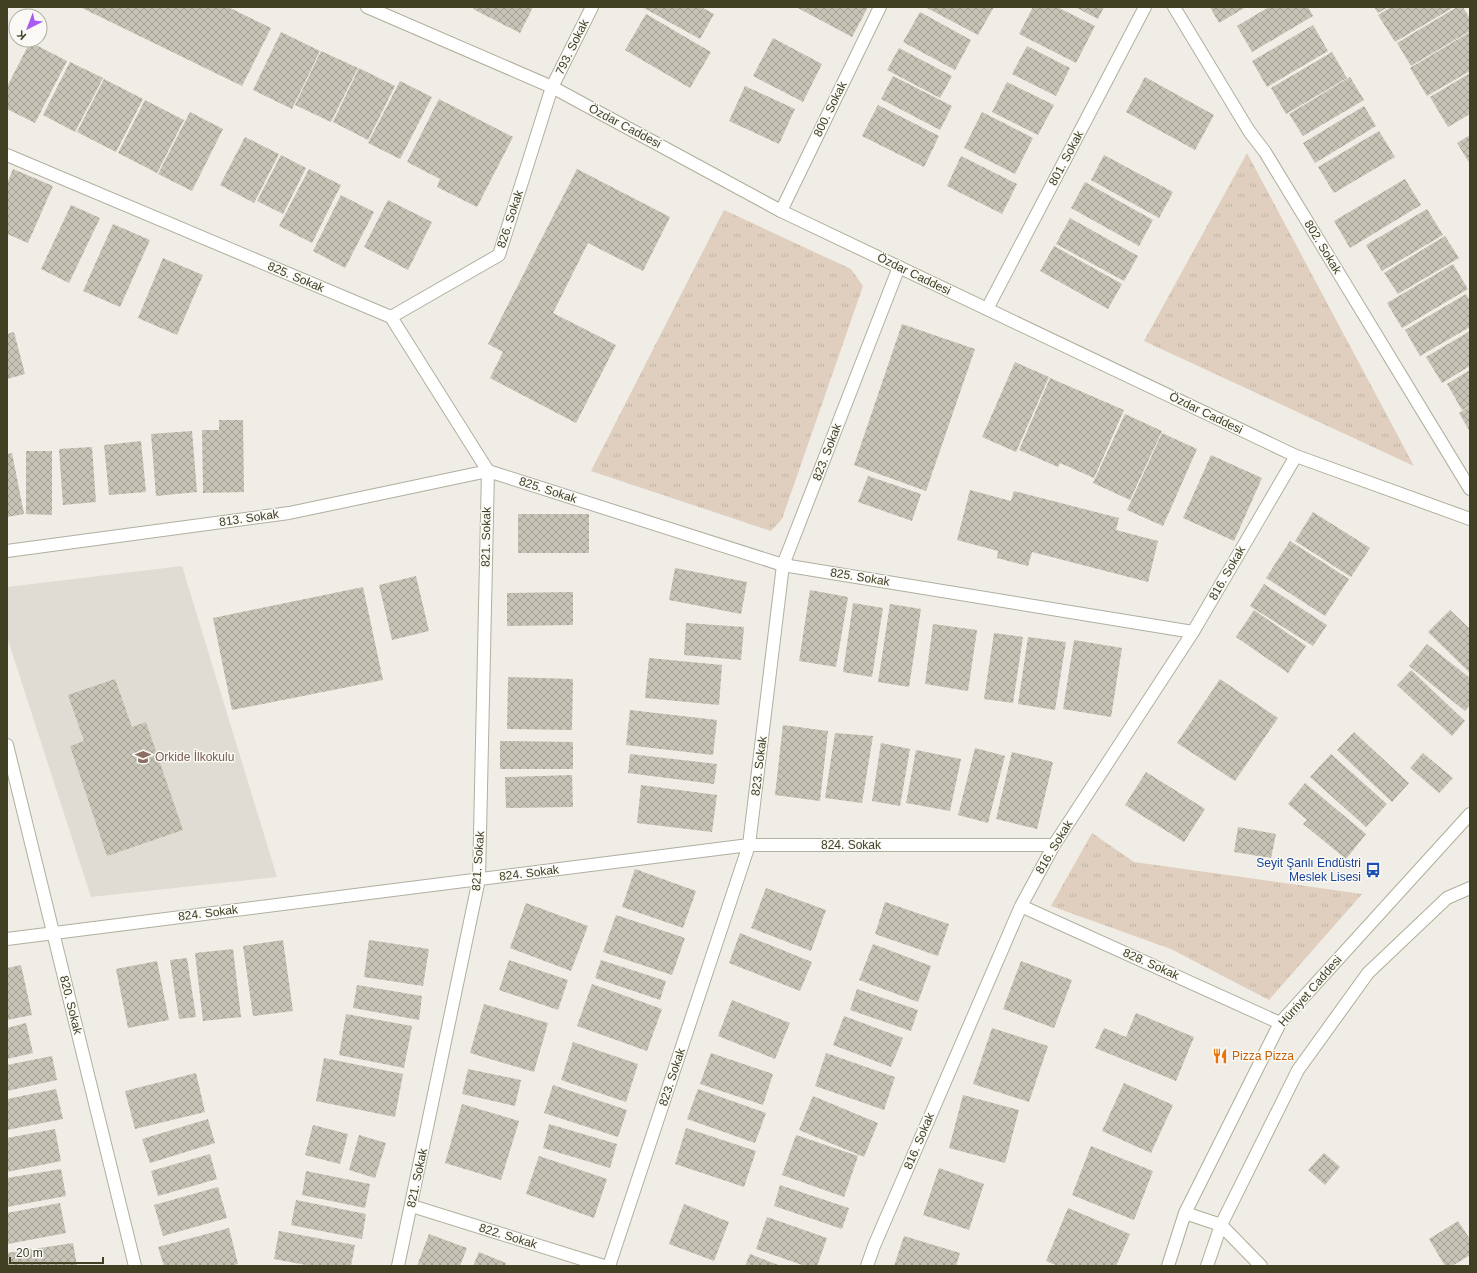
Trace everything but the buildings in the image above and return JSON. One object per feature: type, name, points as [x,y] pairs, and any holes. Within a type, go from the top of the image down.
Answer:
[{"type":"street","name":"Özdar Caddesi","points":[[367,7],[552,87],[781,211],[1296,456],[1470,519]]},
{"type":"street","name":"793. Sokak","points":[[552,87],[592,7]]},
{"type":"street","name":"800. Sokak","points":[[781,211],[880,7]]},
{"type":"street","name":"801. Sokak","points":[[987,309],[1145,7]]},
{"type":"street","name":"802. Sokak","points":[[1174,7],[1249,131],[1266,152],[1470,489]]},
{"type":"street","name":"826. Sokak","points":[[391,317],[499,255],[552,87]]},
{"type":"street","name":"825. Sokak","points":[[7,155],[391,317]]},
{"type":"street","name":"823. Sokak","points":[[609,1266],[749,845],[784,565],[899,267]]},
{"type":"street","points":[[391,317],[488,471]]},
{"type":"street","name":"816. Sokak","points":[[867,1266],[874,1246],[1021,906],[1054,845],[1193,632],[1296,456]]},
{"type":"street","name":"825. Sokak","points":[[488,471],[784,565],[1193,632]]},
{"type":"street","name":"813. Sokak","points":[[7,551],[289,513],[488,471]]},
{"type":"street","name":"821. Sokak","points":[[398,1266],[412,1206],[479,879],[488,471]]},
{"type":"street","name":"820. Sokak","points":[[7,745],[135,1266]]},
{"type":"street","name":"Hürriyet Caddesi","points":[[1168,1266],[1186,1213],[1280,1023],[1470,814]]},
{"type":"street","name":"824. Sokak","points":[[7,939],[749,845],[1054,845]]},
{"type":"street","points":[[1207,1266],[1222,1225],[1298,1070],[1368,974],[1447,898],[1470,888]]},
{"type":"street","name":"828. Sokak","points":[[1021,906],[1280,1023]]},
{"type":"street","name":"822. Sokak","points":[[412,1206],[604,1266]]},
{"type":"street","points":[[1186,1213],[1222,1225],[1261,1266]]},
{"type":"shaded area","name":"Orkide İlkokulu","points":[[182,566],[277,877],[91,897],[7,637],[7,587]]},
{"type":"green space","points":[[1247,153],[1414,466],[1144,341]]},
{"type":"green space","points":[[724,210],[851,269],[863,286],[782,519],[771,531],[591,471]]},
{"type":"green space","points":[[1092,833],[1134,862],[1362,894],[1269,1000],[1171,949],[1051,906]]},
{"type":"place","name":"Orkide İlkokulu","points":[[143,757]]},
{"type":"place","name":"Seyit Şanlı Endüstri Meslek Lisesi","points":[[1373,870]]},
{"type":"place","name":"Pizza Pizza","points":[[1220,1056]]}]
